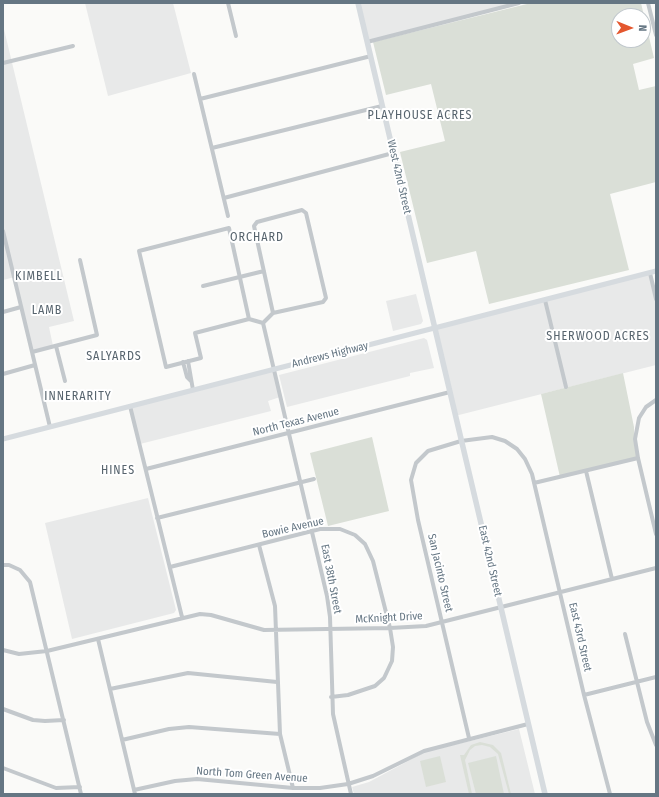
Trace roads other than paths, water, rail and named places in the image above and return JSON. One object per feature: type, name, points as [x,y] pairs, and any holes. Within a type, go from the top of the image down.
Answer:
[{"type":"highway","name":"West 42nd Street","points":[[358,3],[435,328]]},
{"type":"highway","name":"East 42nd Street","points":[[435,328],[545,794]]},
{"type":"main road","name":"Andrews Highway","points":[[3,439],[656,271]]},
{"type":"street","points":[[228,3],[236,36]]},
{"type":"street","points":[[367,42],[519,3]]},
{"type":"street","points":[[648,3],[656,35]]},
{"type":"street","points":[[3,63],[73,46]]},
{"type":"street","points":[[200,99],[370,56]]},
{"type":"street","points":[[194,74],[228,216]]},
{"type":"street","points":[[212,148],[382,106]]},
{"type":"street","points":[[224,198],[393,153]]},
{"type":"street","points":[[249,319],[229,228],[139,251],[166,367],[186,362],[201,358],[195,333],[249,319],[263,323],[273,313],[323,302],[326,298],[306,213],[302,210],[257,222],[254,226],[273,313]]},
{"type":"street","points":[[3,231],[50,427]]},
{"type":"street","points":[[32,352],[97,335],[80,260]]},
{"type":"street","points":[[203,286],[264,271]]},
{"type":"street","points":[[650,273],[656,299]]},
{"type":"street","points":[[545,300],[566,387]]},
{"type":"street","points":[[3,312],[21,307]]},
{"type":"street","name":"East 38th Street","points":[[263,323],[327,596],[331,629],[332,697],[335,728],[351,794]]},
{"type":"street","points":[[56,346],[65,382]]},
{"type":"street","points":[[186,362],[191,374],[193,390]]},
{"type":"street","points":[[3,374],[35,365]]},
{"type":"street","name":"North Texas Avenue","points":[[146,469],[450,392]]},
{"type":"street","points":[[656,400],[646,408],[637,423],[635,439],[656,534]]},
{"type":"street","points":[[130,406],[182,617]]},
{"type":"street","name":"San Jacinto Street","points":[[469,738],[411,480],[414,468],[423,455],[433,448],[461,441],[495,437],[505,441],[517,449],[525,459],[534,483]]},
{"type":"street","points":[[534,483],[638,458]]},
{"type":"street","points":[[586,470],[612,579]]},
{"type":"street","points":[[157,518],[314,479]]},
{"type":"street","name":"East 43rd Street","points":[[534,483],[609,794]]},
{"type":"street","name":"Bowie Avenue","points":[[170,568],[327,528],[340,529],[355,535],[365,544],[373,561],[390,628],[393,655],[390,667],[384,678],[370,688],[348,695],[332,697]]},
{"type":"street","points":[[259,545],[275,606],[280,734],[293,788]]},
{"type":"street","points":[[3,565],[9,565],[20,570],[30,582],[81,794]]},
{"type":"street","name":"McKnight Drive","points":[[3,650],[19,654],[47,651],[182,617],[206,614],[254,628],[276,630],[426,626],[656,568]]},
{"type":"street","points":[[625,634],[647,722],[656,745]]},
{"type":"street","points":[[98,639],[134,792]]},
{"type":"street","points":[[110,689],[188,673],[277,682]]},
{"type":"street","points":[[584,695],[656,677]]},
{"type":"street","points":[[3,709],[33,720],[64,720]]},
{"type":"street","name":"North Tom Green Avenue","points":[[134,792],[175,781],[196,779],[293,788],[320,788],[348,784],[373,776],[424,751],[469,738],[528,724]]},
{"type":"street","points":[[122,740],[169,729],[189,727],[280,734]]},
{"type":"street","points":[[3,768],[56,788],[80,787]]},
{"type":"district","name":"PLAYHOUSE ACRES","points":[[420,116]]},
{"type":"district","name":"ORCHARD","points":[[257,238]]},
{"type":"district","name":"KIMBELL","points":[[39,277]]},
{"type":"district","name":"LAMB","points":[[47,311]]},
{"type":"district","name":"SHERWOOD ACRES","points":[[598,337]]},
{"type":"district","name":"SALYARDS","points":[[114,357]]},
{"type":"district","name":"INNERARITY","points":[[78,397]]},
{"type":"district","name":"HINES","points":[[118,471]]}]
